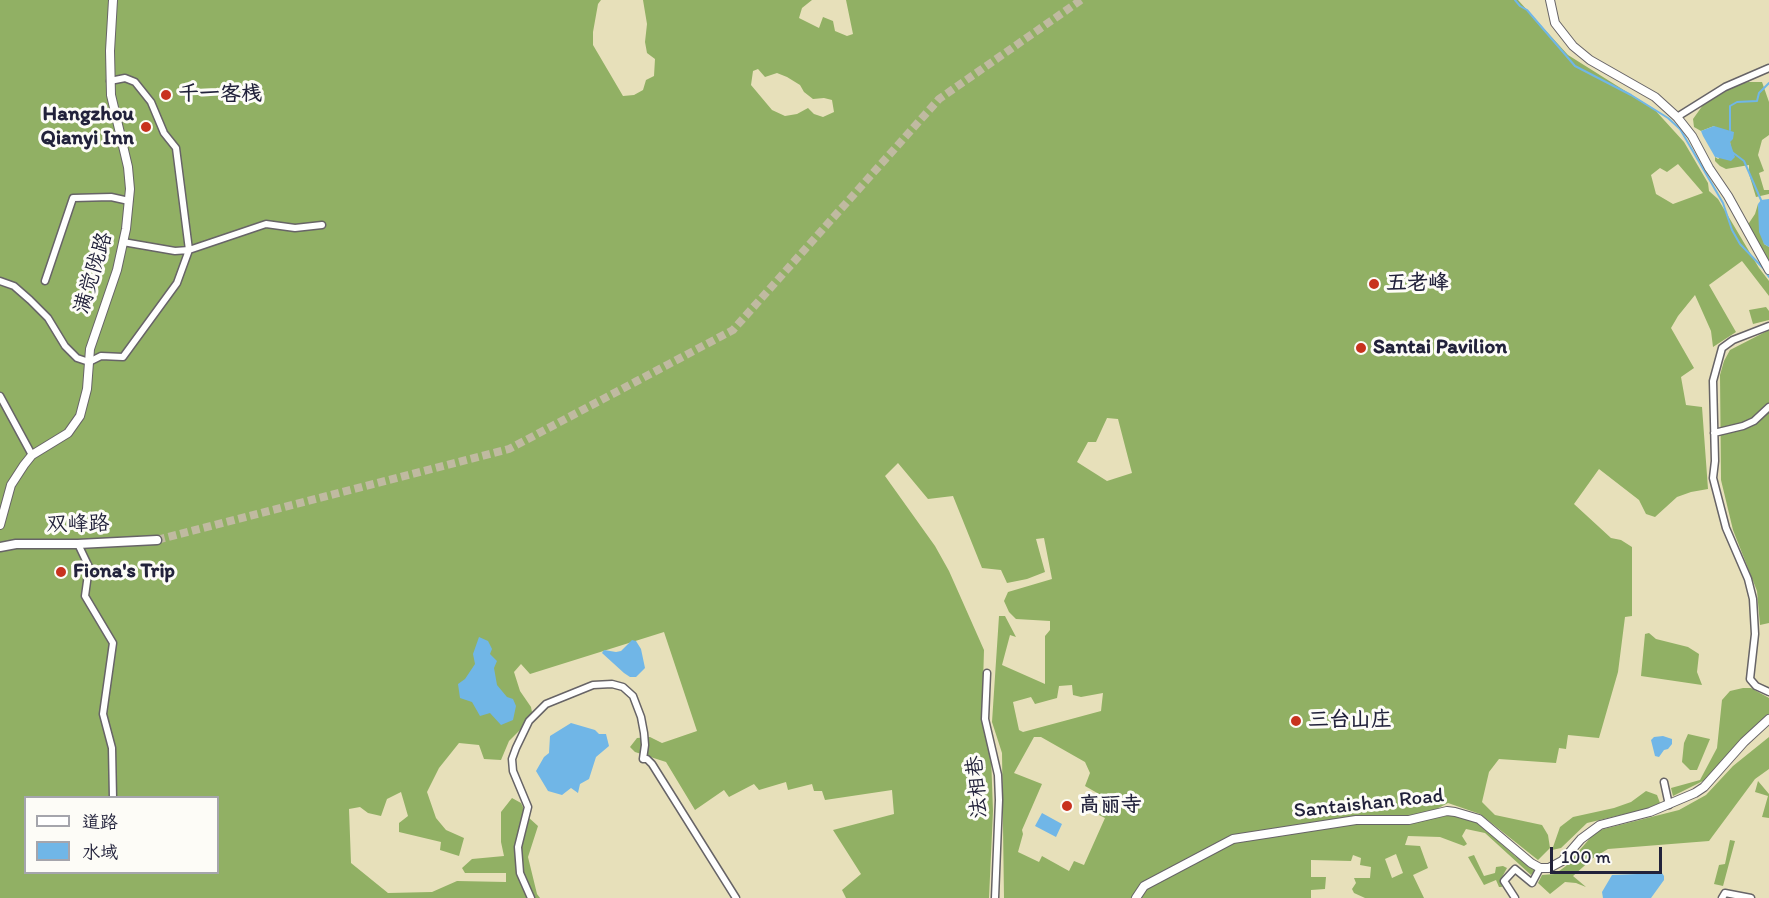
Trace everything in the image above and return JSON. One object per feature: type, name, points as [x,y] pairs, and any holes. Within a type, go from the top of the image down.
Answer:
[{"type":"main road","name":"双峰路","points":[[0,547],[16,544],[157,540]]},
{"type":"street","name":"满觉陇路","points":[[0,525],[11,485],[32,454],[68,433],[75,425],[84,404],[90,349],[117,270],[129,201],[128,167],[113,109],[110,81],[113,0]]},
{"type":"street","points":[[1550,0],[1555,23],[1573,46],[1590,60],[1655,97],[1677,117],[1692,136],[1767,266]]},
{"type":"street","points":[[1677,117],[1725,87],[1769,68]]},
{"type":"street","points":[[0,281],[14,286],[30,300],[48,318],[65,346],[77,358],[89,362],[101,356],[123,357],[177,283],[189,250],[176,148],[164,133],[151,102],[135,82],[125,78],[110,81]]},
{"type":"street","points":[[45,282],[73,198],[111,197],[129,201]]},
{"type":"street","points":[[123,242],[175,251],[189,250],[266,224],[295,228],[322,225]]},
{"type":"street","points":[[1769,326],[1733,339],[1722,348],[1713,381],[1715,461],[1713,478],[1726,528],[1748,579],[1753,599],[1755,634],[1750,679],[1756,686],[1769,692]]},
{"type":"street","points":[[0,396],[32,454]]},
{"type":"street","points":[[1714,433],[1754,422],[1769,407]]},
{"type":"street","points":[[78,544],[89,567],[85,596],[113,643],[103,714],[112,748],[113,796]]},
{"type":"street","name":"法相巷","points":[[987,673],[985,719],[998,775],[999,800],[995,898]]},
{"type":"street","points":[[531,898],[520,873],[518,847],[528,807],[513,771],[512,759],[516,748],[529,721],[546,704],[593,685],[612,684],[623,687],[633,696],[643,725],[645,745],[643,759],[652,764],[736,898]]},
{"type":"street","points":[[1515,898],[1504,881],[1515,869],[1532,883],[1540,868],[1549,868],[1562,861],[1581,839],[1600,825],[1635,817],[1669,805],[1704,787],[1744,742],[1769,719]]},
{"type":"street","points":[[1664,782],[1669,805]]},
{"type":"street","name":"Santaishan Road","points":[[1137,898],[1144,886],[1233,839],[1356,820],[1409,820],[1447,811],[1479,819],[1540,868]]},
{"type":"street","points":[[1722,898],[1725,893],[1751,898]]},
{"type":"green space","points":[[0,0],[601,0],[598,4],[593,32],[593,45],[623,96],[634,95],[643,90],[646,80],[654,76],[655,59],[647,53],[645,42],[647,24],[643,0],[812,0],[802,8],[799,18],[819,28],[823,17],[833,21],[835,31],[847,36],[853,34],[846,0],[1518,0],[1568,55],[1654,109],[1684,142],[1708,183],[1709,191],[1718,199],[1769,281],[1769,296],[1742,261],[1709,285],[1736,332],[1713,347],[1711,331],[1695,295],[1671,328],[1694,368],[1681,377],[1686,405],[1702,407],[1708,489],[1677,497],[1655,517],[1646,514],[1639,500],[1599,469],[1574,504],[1611,538],[1621,540],[1632,547],[1632,616],[1625,617],[1618,672],[1599,738],[1568,735],[1566,749],[1559,748],[1556,763],[1499,759],[1489,772],[1482,802],[1495,815],[1542,825],[1548,835],[1550,848],[1538,860],[1480,814],[1448,803],[1410,823],[1450,815],[1461,816],[1477,823],[1535,870],[1531,875],[1485,833],[1466,829],[1462,836],[1467,844],[1464,846],[1440,837],[1408,836],[1405,845],[1420,846],[1428,868],[1413,875],[1424,898],[1365,898],[1354,893],[1352,889],[1356,883],[1354,878],[1370,878],[1371,867],[1360,865],[1361,858],[1353,855],[1351,861],[1311,860],[1311,877],[1326,877],[1325,889],[1311,890],[1311,898],[1004,898],[1002,753],[992,722],[999,616],[1005,616],[1016,637],[1010,635],[1002,665],[1045,684],[1045,636],[1050,630],[1050,621],[1016,619],[1009,612],[1004,601],[1008,592],[1052,579],[1044,538],[1036,539],[1045,572],[1007,583],[1001,570],[982,568],[953,496],[928,499],[898,463],[885,476],[935,546],[949,571],[984,650],[982,718],[991,755],[993,811],[989,898],[846,898],[842,890],[861,874],[833,830],[894,814],[892,790],[825,800],[822,791],[814,791],[812,784],[788,790],[786,782],[759,790],[754,784],[729,797],[724,790],[695,810],[666,762],[635,752],[630,747],[637,738],[650,737],[662,743],[697,731],[664,632],[530,674],[521,664],[514,672],[520,691],[531,707],[533,717],[509,741],[501,760],[484,759],[479,745],[459,743],[439,768],[427,792],[436,818],[446,830],[464,838],[459,856],[440,850],[441,842],[399,832],[399,823],[408,816],[401,792],[387,799],[381,816],[368,813],[360,807],[349,809],[351,863],[388,893],[432,892],[457,881],[506,882],[506,873],[465,873],[462,868],[472,859],[504,856],[501,842],[501,812],[512,798],[521,803],[528,817],[538,826],[528,857],[540,898],[0,898]],"holes":[[[758,69],[765,77],[777,73],[787,77],[800,85],[804,92],[813,99],[832,100],[834,112],[823,117],[814,114],[808,108],[797,114],[785,116],[772,110],[751,85],[753,71]],[[1678,164],[1703,193],[1673,204],[1656,194],[1651,175],[1660,168],[1667,172]],[[1107,418],[1118,419],[1132,473],[1107,481],[1077,462],[1088,442],[1096,442]],[[1072,685],[1073,695],[1081,697],[1103,693],[1101,711],[1023,732],[1019,730],[1013,702],[1031,697],[1035,704],[1057,698],[1059,686]],[[1034,737],[1041,737],[1085,762],[1090,773],[1085,786],[1106,798],[1097,814],[1105,818],[1084,865],[1074,861],[1069,871],[1042,856],[1039,862],[1018,852],[1022,830],[1042,784],[1014,773]],[[1396,854],[1403,873],[1392,878],[1385,859]]]},
{"type":"green space","points":[[1748,82],[1762,82],[1769,102],[1769,135],[1762,140],[1758,155],[1764,171],[1759,173],[1764,190],[1769,190],[1769,194],[1756,197],[1749,174],[1749,165],[1726,169],[1715,161],[1715,157],[1718,159],[1731,150],[1730,141],[1714,126],[1701,131],[1694,127],[1693,119],[1703,105],[1734,86]]},
{"type":"green space","points":[[1758,204],[1764,244],[1769,247],[1769,261],[1747,226]]},
{"type":"green space","points":[[1766,307],[1769,311],[1769,320],[1753,324],[1749,310]]},
{"type":"green space","points":[[1769,331],[1769,623],[1760,625],[1757,591],[1733,530],[1721,480],[1720,375],[1730,350]]},
{"type":"green space","points":[[1649,633],[1656,639],[1688,647],[1699,654],[1697,672],[1702,685],[1641,676],[1645,634]]},
{"type":"green space","points":[[1751,688],[1769,698],[1769,716],[1707,779],[1673,796],[1671,788],[1700,780],[1717,748],[1722,700],[1730,691]]},
{"type":"green space","points":[[1688,734],[1710,739],[1697,770],[1690,770],[1682,762],[1684,743]]},
{"type":"green space","points":[[1769,737],[1769,769],[1755,779],[1709,841],[1608,849],[1593,858],[1573,876],[1586,887],[1565,882],[1550,894],[1538,883],[1542,875],[1555,874],[1566,866],[1600,830],[1679,810],[1706,795],[1733,766]]},
{"type":"green space","points":[[1758,781],[1769,794],[1769,818],[1762,817],[1768,796],[1755,792]]},
{"type":"green space","points":[[1646,791],[1657,795],[1660,803],[1646,809],[1587,823],[1561,848],[1552,850],[1560,827],[1573,817],[1631,802]]},
{"type":"green space","points":[[1730,840],[1735,841],[1723,886],[1714,884],[1719,865],[1725,864]]},
{"type":"green space","points":[[1474,855],[1484,876],[1495,873],[1496,867],[1507,868],[1501,879],[1502,887],[1499,887],[1496,880],[1484,885],[1468,857]]},
{"type":"water","points":[[1714,126],[1734,132],[1730,142],[1735,157],[1731,161],[1715,157],[1703,136],[1701,131]]},
{"type":"water","points":[[1769,199],[1769,247],[1764,244],[1759,232],[1758,204],[1761,200]]},
{"type":"water","points":[[479,637],[488,641],[492,649],[490,654],[497,661],[494,668],[497,685],[507,697],[513,699],[516,706],[513,720],[501,725],[490,713],[480,716],[472,702],[460,698],[458,684],[465,679],[475,664],[473,654]]},
{"type":"water","points":[[632,640],[636,641],[641,649],[645,668],[636,677],[630,677],[624,673],[602,653],[604,650],[621,651]]},
{"type":"water","points":[[571,723],[595,730],[599,734],[606,734],[609,746],[596,757],[589,779],[580,784],[578,793],[571,788],[562,795],[548,791],[536,771],[549,753],[550,736]]},
{"type":"water","points":[[1663,736],[1672,739],[1672,744],[1659,757],[1655,756],[1651,740],[1654,737]]},
{"type":"water","points":[[1042,813],[1062,824],[1056,837],[1035,826]]},
{"type":"water","points":[[1662,873],[1664,880],[1651,898],[1603,898],[1602,892],[1612,875]]},
{"type":"waterway","points":[[1515,0],[1527,10],[1575,66],[1631,95],[1668,118],[1680,129],[1723,203],[1732,230],[1740,244],[1769,277]]},
{"type":"waterway","points":[[1730,130],[1730,106],[1737,102],[1757,101],[1759,93],[1769,83]]},
{"type":"waterway","points":[[1732,152],[1744,161],[1761,200]]},
{"type":"tunnel","points":[[157,540],[509,449],[733,330],[939,99],[1081,0]]},
{"type":"place","name":"千一客栈","points":[[166,95]]},
{"type":"place","name":"Hangzhou Qianyi Inn","points":[[146,127]]},
{"type":"place","name":"五老峰","points":[[1374,284]]},
{"type":"place","name":"Santai Pavilion","points":[[1361,348]]},
{"type":"place","name":"Fiona's Trip","points":[[61,572]]},
{"type":"place","name":"三台山庄","points":[[1296,721]]},
{"type":"place","name":"高丽寺","points":[[1067,806]]}]
